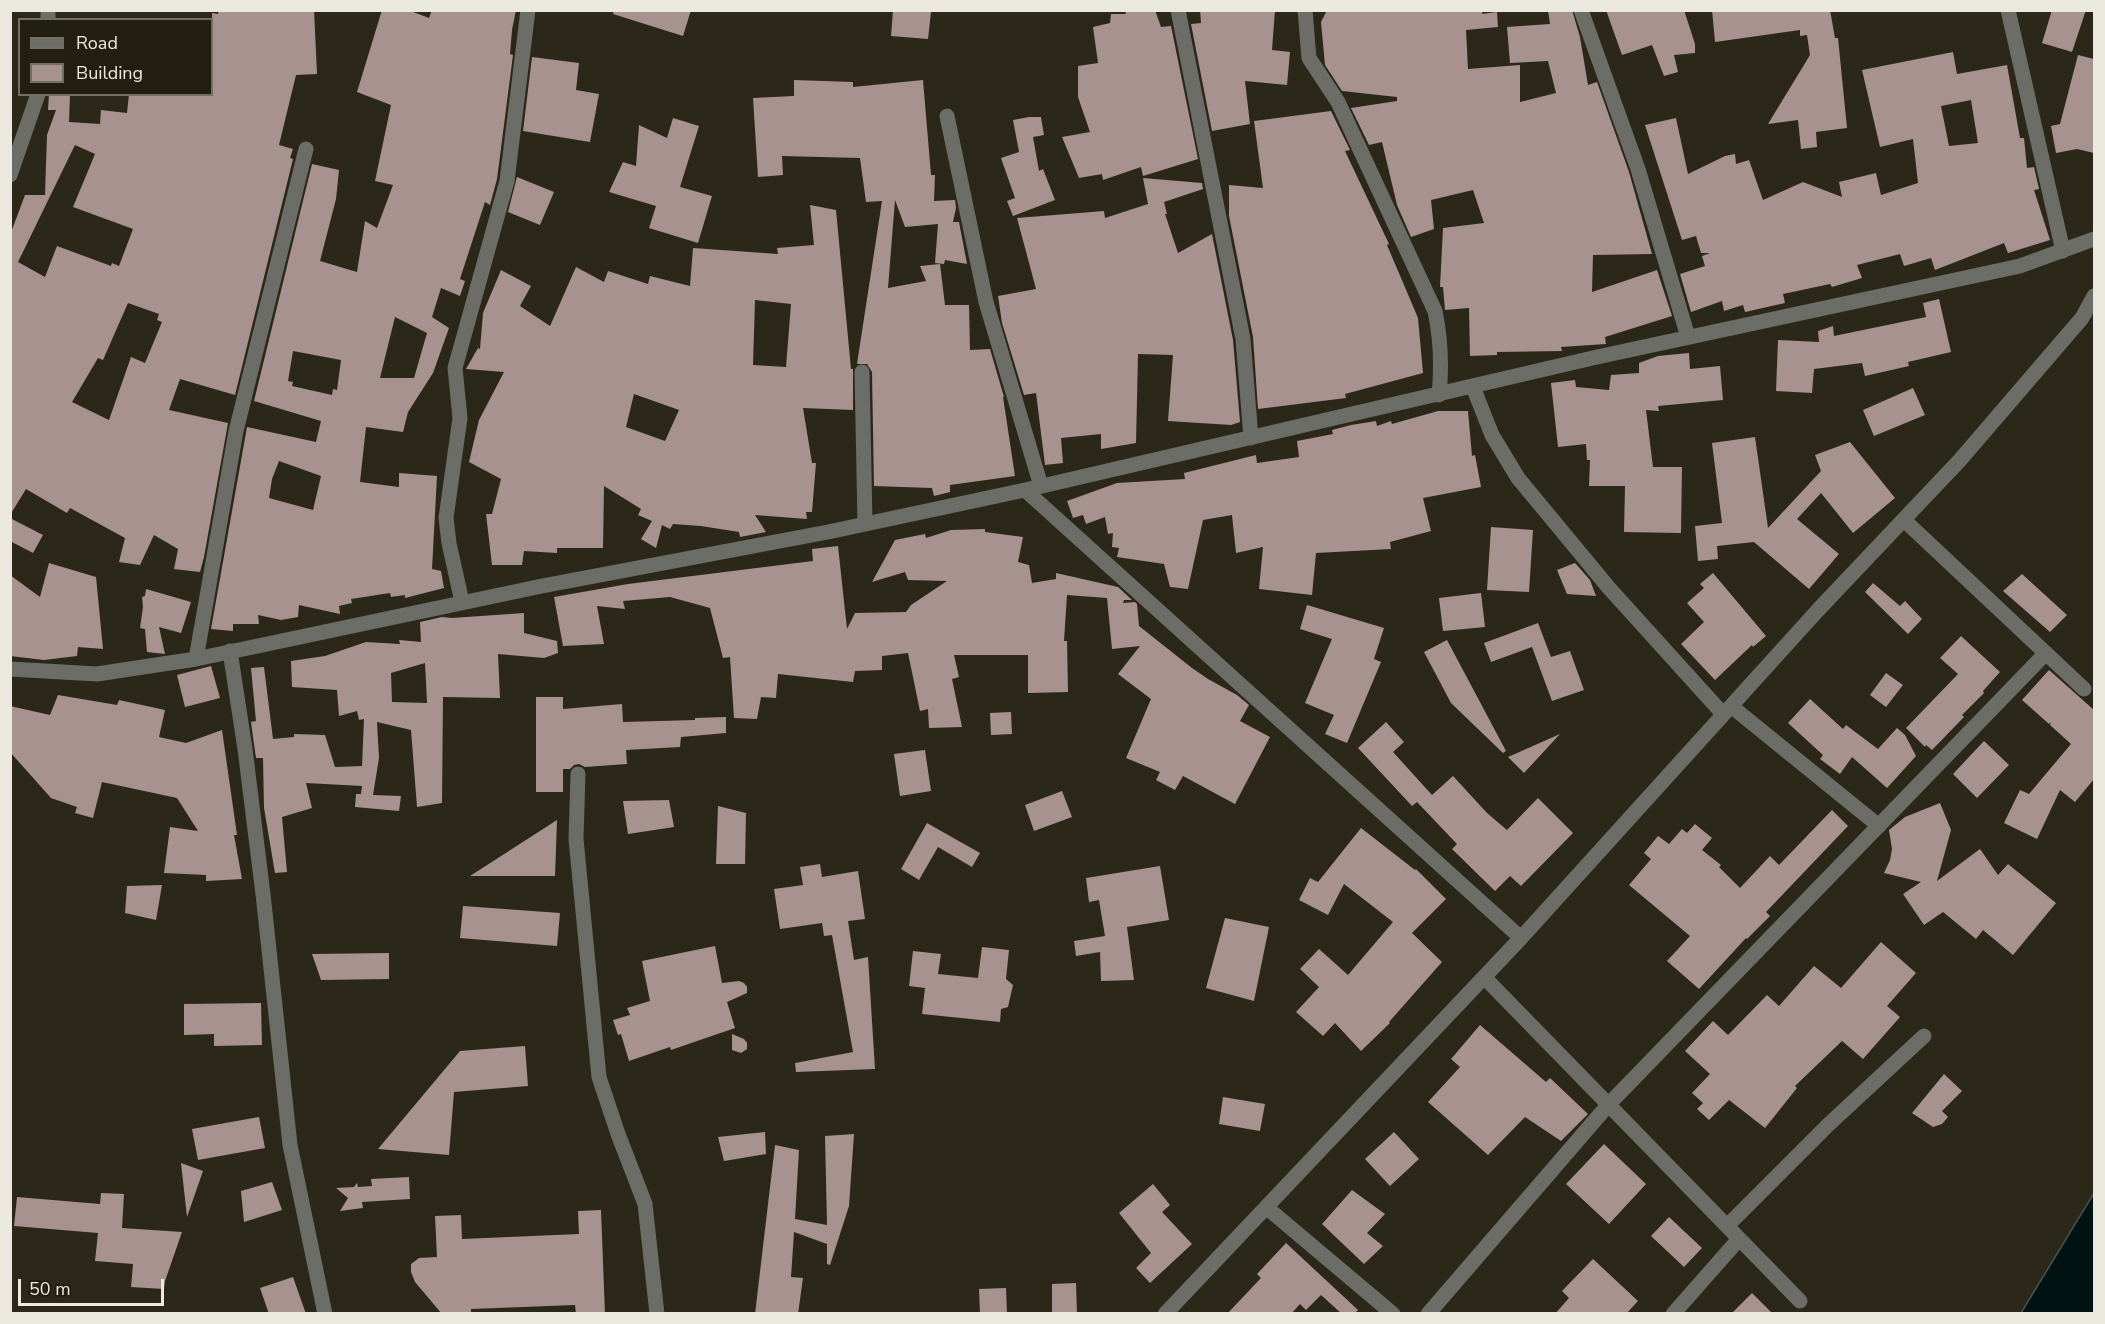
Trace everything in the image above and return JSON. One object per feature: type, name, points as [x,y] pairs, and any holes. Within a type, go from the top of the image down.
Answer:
[{"type":"street","points":[[462,602],[446,518],[460,418],[454,368],[507,182],[528,10]]},
{"type":"street","points":[[1178,10],[1243,339],[1251,438]]},
{"type":"street","points":[[1305,10],[1309,58],[1338,102],[1435,311],[1441,338],[1442,364],[1439,395]]},
{"type":"street","points":[[1581,10],[1638,169],[1688,337]]},
{"type":"street","points":[[2008,10],[2063,251]]},
{"type":"street","points":[[10,175],[37,96]]},
{"type":"street","points":[[947,116],[986,302],[1041,486]]},
{"type":"street","points":[[196,659],[236,431],[306,149]]},
{"type":"street","points":[[10,669],[96,674],[196,659],[462,602],[865,524],[1025,490],[1688,337],[2020,266],[2094,239]]},
{"type":"street","points":[[1165,1314],[1521,938],[1818,610],[1904,520],[2027,383],[2082,318],[2094,296]]},
{"type":"street","points":[[862,372],[865,524]]},
{"type":"street","points":[[1473,387],[1492,435],[1518,478],[1609,588],[1727,710],[1879,826]]},
{"type":"street","points":[[1025,490],[1521,938]]},
{"type":"street","points":[[1904,520],[2084,688]]},
{"type":"street","points":[[230,651],[245,749],[290,1145],[325,1314]]},
{"type":"street","points":[[1428,1314],[1609,1104],[2046,653]]},
{"type":"street","points":[[578,774],[576,839],[599,1077],[645,1204],[657,1314]]},
{"type":"street","points":[[1484,977],[1800,1300]]},
{"type":"street","points":[[1727,1226],[1828,1125],[1923,1036]]},
{"type":"street","points":[[1266,1208],[1393,1314]]},
{"type":"street","points":[[1673,1314],[1739,1239]]},
{"type":"shaded area","points":[[2094,1193],[2094,1313],[2021,1313]]},
{"type":"building","points":[[219,10],[314,10],[317,74],[296,75],[279,145],[293,149],[290,158],[293,159],[235,395],[180,379],[169,410],[228,423],[200,572],[174,569],[178,549],[154,535],[140,565],[119,562],[125,538],[70,508],[67,513],[26,489],[10,515],[10,235],[25,195],[45,195],[47,135],[56,110],[48,110],[49,96],[70,96],[69,122],[100,124],[101,110],[127,113],[129,96],[213,96],[212,13],[218,14]],"holes":[[[75,145],[95,154],[73,207],[133,229],[119,266],[112,263],[111,266],[57,246],[45,277],[18,262]],[[128,303],[159,314],[157,320],[162,322],[145,363],[131,357],[109,420],[72,402],[98,358],[103,360]]]},
{"type":"building","points":[[382,10],[408,10],[429,18],[432,10],[516,10],[510,54],[513,55],[497,179],[490,205],[485,202],[460,279],[465,281],[460,296],[441,288],[432,317],[449,328],[433,373],[408,412],[403,432],[366,427],[360,482],[399,487],[399,473],[437,476],[432,569],[441,571],[444,588],[405,598],[405,595],[391,597],[390,593],[351,599],[352,603],[339,606],[340,614],[299,605],[298,617],[281,620],[258,615],[259,624],[233,624],[233,631],[211,629],[247,427],[316,442],[321,421],[254,401],[312,164],[339,170],[336,199],[320,261],[357,272],[365,221],[377,228],[393,185],[375,181],[391,105],[357,92]],"holes":[[[395,317],[427,333],[414,378],[380,378]],[[293,351],[341,360],[337,390],[333,389],[332,395],[292,386],[293,382],[288,381]],[[279,461],[321,476],[313,510],[269,498],[272,479]]]},
{"type":"building","points":[[614,10],[691,10],[683,36],[613,14]]},
{"type":"building","points":[[893,10],[931,12],[928,39],[891,36]]},
{"type":"building","points":[[1125,10],[1155,10],[1161,27],[1171,26],[1198,159],[1143,176],[1141,167],[1103,180],[1102,174],[1079,178],[1062,137],[1090,132],[1078,97],[1078,66],[1098,63],[1093,27],[1110,23],[1111,14],[1126,14]]},
{"type":"building","points":[[1200,10],[1275,10],[1272,50],[1290,52],[1287,85],[1245,81],[1250,124],[1212,131],[1191,24],[1201,23]]},
{"type":"building","points":[[1327,10],[1483,10],[1482,14],[1497,12],[1498,27],[1466,30],[1468,69],[1520,65],[1520,102],[1556,93],[1548,61],[1510,63],[1507,27],[1550,24],[1548,10],[1572,10],[1580,37],[1588,85],[1597,82],[1629,172],[1652,254],[1593,255],[1592,292],[1657,270],[1672,316],[1605,337],[1606,344],[1561,347],[1562,351],[1497,352],[1497,355],[1470,356],[1469,308],[1445,310],[1443,287],[1440,287],[1443,228],[1484,223],[1473,190],[1431,200],[1434,229],[1411,237],[1397,205],[1382,142],[1369,145],[1351,108],[1397,101],[1397,97],[1342,91],[1325,65],[1321,22]]},
{"type":"building","points":[[1606,10],[1684,10],[1695,44],[1695,53],[1674,55],[1678,72],[1664,76],[1652,45],[1622,55]]},
{"type":"building","points":[[1712,10],[1830,10],[1835,38],[1838,38],[1847,128],[1816,132],[1817,147],[1801,149],[1798,120],[1768,124],[1810,55],[1807,35],[1800,36],[1800,30],[1715,42]]},
{"type":"building","points":[[2052,10],[2086,10],[2072,52],[2042,43]]},
{"type":"building","points":[[1953,52],[1957,74],[2007,65],[2020,138],[2024,138],[2027,168],[2034,167],[2039,189],[2034,190],[2050,240],[2008,253],[2004,243],[1935,270],[1931,258],[1904,266],[1900,254],[1857,265],[1862,278],[1832,287],[1830,284],[1783,294],[1785,303],[1745,312],[1743,305],[1724,311],[1722,301],[1691,312],[1680,274],[1705,266],[1702,256],[1710,253],[1701,253],[1696,236],[1682,240],[1645,125],[1676,118],[1688,174],[1725,156],[1735,154],[1736,164],[1749,160],[1763,200],[1803,182],[1842,197],[1839,182],[1876,173],[1881,195],[1918,183],[1913,139],[1880,147],[1862,70]],"holes":[[[1971,100],[1978,143],[1949,146],[1941,106]]]},
{"type":"building","points":[[2078,55],[2094,59],[2094,153],[2077,149],[2056,153],[2051,126],[2060,124]]},
{"type":"building","points":[[532,57],[579,63],[576,90],[599,94],[590,142],[523,131]]},
{"type":"building","points":[[794,80],[853,82],[853,87],[923,80],[931,175],[935,175],[934,201],[955,200],[953,222],[959,222],[967,264],[945,260],[944,264],[935,263],[938,224],[905,227],[895,200],[888,288],[926,281],[920,266],[940,264],[945,305],[969,305],[970,350],[990,349],[1004,397],[1015,476],[950,485],[950,492],[934,496],[932,488],[874,486],[872,372],[867,364],[857,364],[882,201],[866,202],[860,158],[782,156],[783,175],[758,177],[753,98],[794,96]]},
{"type":"building","points":[[1331,111],[1350,150],[1345,151],[1389,244],[1387,245],[1418,318],[1423,373],[1345,394],[1346,398],[1258,409],[1253,337],[1229,216],[1229,185],[1263,188],[1254,121]]},
{"type":"building","points":[[1041,117],[1044,135],[1033,137],[1039,171],[1043,169],[1055,200],[1013,216],[1007,201],[1015,198],[1001,158],[1019,152],[1013,120]]},
{"type":"building","points":[[673,118],[699,126],[680,187],[712,196],[698,243],[649,228],[656,206],[609,192],[623,162],[636,166],[639,125],[667,138]]},
{"type":"building","points":[[517,177],[554,192],[540,225],[508,212]]},
{"type":"building","points":[[1143,178],[1202,183],[1203,189],[1164,202],[1167,214],[1165,214],[1178,253],[1212,234],[1233,340],[1240,422],[1231,425],[1168,421],[1173,355],[1138,354],[1136,443],[1101,449],[1101,434],[1061,438],[1063,463],[1045,465],[1036,393],[1024,395],[1002,323],[998,296],[1036,289],[1017,218],[1104,211],[1105,218],[1148,204]]},
{"type":"building","points":[[810,205],[836,210],[851,369],[853,369],[853,410],[803,408],[812,463],[816,463],[812,512],[806,512],[807,519],[755,515],[766,532],[740,537],[739,532],[701,526],[673,524],[670,529],[662,525],[656,548],[641,539],[652,521],[638,515],[641,509],[604,486],[603,548],[557,548],[557,553],[524,551],[522,565],[492,565],[486,514],[492,514],[501,479],[469,462],[479,420],[504,372],[466,369],[478,348],[480,349],[483,313],[501,270],[531,286],[520,306],[550,326],[576,267],[604,282],[608,271],[648,284],[650,276],[690,286],[693,248],[778,254],[777,248],[814,245]],"holes":[[[755,300],[791,304],[786,367],[753,365]],[[634,394],[679,410],[665,441],[626,427]]]},
{"type":"building","points":[[1939,299],[1951,352],[1908,362],[1909,366],[1865,376],[1862,363],[1814,369],[1812,393],[1776,391],[1778,340],[1819,342],[1818,331],[1833,326],[1834,336],[1926,317],[1923,303]]},
{"type":"building","points":[[1689,353],[1690,369],[1720,366],[1723,400],[1658,406],[1659,411],[1646,410],[1653,467],[1682,467],[1681,533],[1624,532],[1625,486],[1589,486],[1590,460],[1587,460],[1586,444],[1558,447],[1551,383],[1575,380],[1576,387],[1609,390],[1611,375],[1639,373],[1639,363],[1658,356]]},
{"type":"building","points":[[1913,388],[1925,415],[1874,436],[1863,410]]},
{"type":"building","points":[[1438,411],[1468,411],[1472,456],[1475,455],[1481,487],[1423,498],[1431,531],[1390,542],[1391,549],[1316,553],[1312,595],[1259,589],[1263,547],[1236,553],[1232,515],[1203,520],[1188,589],[1170,587],[1164,564],[1117,557],[1119,548],[1112,547],[1113,533],[1108,534],[1105,517],[1086,524],[1083,515],[1073,518],[1067,501],[1117,483],[1185,479],[1184,473],[1256,455],[1257,463],[1299,457],[1297,441],[1333,434],[1332,430],[1351,425],[1376,421],[1377,426],[1391,421],[1392,424]]},
{"type":"building","points":[[1755,437],[1768,528],[1821,471],[1815,455],[1850,442],[1895,498],[1853,533],[1821,493],[1797,519],[1839,554],[1809,589],[1754,542],[1717,546],[1718,559],[1698,561],[1695,526],[1722,523],[1712,443]]},
{"type":"building","points":[[10,518],[43,535],[33,553],[10,541]]},
{"type":"building","points":[[1491,527],[1533,530],[1529,592],[1487,590]]},
{"type":"building","points":[[985,529],[985,532],[1023,537],[1018,562],[1029,565],[1032,583],[1056,579],[1056,573],[1118,587],[1132,600],[1124,600],[1123,603],[1135,602],[1137,604],[1139,626],[1192,668],[1237,695],[1249,705],[1240,721],[1270,737],[1235,804],[1183,776],[1175,790],[1156,780],[1160,772],[1126,758],[1151,699],[1118,674],[1140,646],[1112,649],[1107,598],[1067,595],[1064,641],[1067,641],[1068,692],[1028,693],[1028,655],[954,655],[959,677],[952,679],[962,727],[929,728],[928,709],[920,711],[908,653],[882,656],[882,670],[855,671],[853,682],[778,674],[776,698],[761,697],[757,719],[734,718],[730,657],[723,658],[710,608],[670,597],[623,601],[625,609],[597,606],[604,644],[563,646],[554,597],[628,584],[813,561],[812,549],[838,546],[847,629],[855,613],[906,612],[911,605],[947,581],[908,580],[905,572],[872,582],[895,540],[925,534],[926,538],[951,530]]},
{"type":"building","points":[[49,563],[96,577],[103,649],[78,647],[77,656],[44,660],[10,656],[10,575],[40,597]]},
{"type":"building","points":[[1575,563],[1590,580],[1596,596],[1567,594],[1557,570]]},
{"type":"building","points":[[1713,573],[1766,636],[1753,647],[1752,645],[1715,680],[1681,644],[1704,622],[1687,603],[1704,588],[1700,584]]},
{"type":"building","points":[[2022,574],[2067,615],[2050,632],[2003,591]]},
{"type":"building","points":[[1873,583],[1900,606],[1905,601],[1922,619],[1908,634],[1865,592]]},
{"type":"building","points":[[146,589],[191,602],[181,633],[159,627],[165,654],[147,652],[145,629],[140,628],[142,597],[145,596]]},
{"type":"building","points":[[1481,593],[1485,627],[1443,631],[1439,598]]},
{"type":"building","points":[[1307,605],[1384,628],[1374,659],[1381,662],[1347,743],[1325,734],[1334,715],[1305,703],[1332,639],[1300,629]]},
{"type":"building","points":[[524,613],[524,633],[557,641],[558,653],[544,658],[498,654],[500,698],[443,697],[442,803],[417,807],[411,730],[377,722],[379,758],[373,795],[401,796],[399,811],[355,807],[356,794],[361,794],[362,786],[306,783],[312,808],[282,817],[287,872],[275,873],[264,808],[263,758],[256,758],[251,722],[256,721],[251,668],[264,667],[273,739],[294,737],[294,734],[325,735],[335,767],[362,766],[364,719],[359,720],[357,711],[339,716],[337,690],[292,687],[291,661],[325,656],[366,642],[400,644],[399,640],[421,642],[420,622],[442,617]],"holes":[[[425,663],[427,703],[392,702],[391,673]]]},
{"type":"building","points":[[1538,623],[1551,657],[1570,651],[1584,690],[1552,701],[1532,647],[1491,662],[1484,643]]},
{"type":"building","points":[[1961,636],[2000,672],[1983,691],[1984,693],[1962,715],[1964,717],[1932,750],[1926,745],[1925,747],[1906,728],[1958,674],[1940,658]]},
{"type":"building","points":[[1447,640],[1506,751],[1503,753],[1451,703],[1424,652]]},
{"type":"building","points":[[211,666],[220,698],[185,707],[177,675]]},
{"type":"building","points":[[2049,670],[2094,710],[2094,779],[2075,802],[2060,790],[2037,839],[2004,823],[2020,790],[2029,794],[2071,744],[2050,725],[2051,722],[2049,724],[2022,700]]},
{"type":"building","points":[[1886,673],[1903,685],[1886,707],[1870,695]]},
{"type":"building","points":[[58,695],[117,705],[119,700],[165,710],[159,737],[186,743],[222,730],[237,835],[234,835],[242,879],[206,881],[206,875],[164,873],[170,827],[198,831],[177,798],[102,782],[93,818],[75,813],[77,807],[51,798],[10,752],[10,706],[50,715]]},
{"type":"building","points":[[536,697],[563,697],[563,709],[622,704],[623,722],[726,717],[726,733],[681,737],[680,747],[626,750],[627,764],[585,767],[579,764],[574,765],[570,769],[563,769],[563,792],[536,792]]},
{"type":"building","points":[[1810,699],[1843,729],[1846,725],[1878,749],[1897,728],[1905,735],[1916,756],[1887,788],[1852,757],[1840,774],[1820,759],[1823,755],[1788,723]]},
{"type":"building","points":[[1011,712],[1012,734],[991,735],[990,713]]},
{"type":"building","points":[[1386,722],[1404,742],[1393,752],[1432,795],[1453,776],[1487,813],[1507,830],[1538,798],[1573,833],[1521,886],[1510,876],[1495,891],[1452,849],[1457,844],[1417,802],[1412,806],[1358,748]]},
{"type":"building","points":[[1560,734],[1524,773],[1508,757]]},
{"type":"building","points":[[1984,741],[2009,765],[1977,798],[1953,774]]},
{"type":"building","points":[[925,750],[931,791],[900,796],[894,754]]},
{"type":"building","points":[[1062,791],[1072,817],[1034,831],[1025,805]]},
{"type":"building","points":[[669,800],[674,827],[628,834],[623,801]]},
{"type":"building","points":[[1940,803],[1951,830],[1937,881],[1980,849],[1998,875],[2008,864],[2056,903],[2013,955],[1983,930],[1976,939],[1943,912],[1924,925],[1903,894],[1921,882],[1884,873],[1892,849],[1889,830],[1905,817]]},
{"type":"building","points":[[718,806],[746,813],[745,864],[716,864]]},
{"type":"building","points":[[1832,810],[1848,826],[1766,912],[1770,916],[1746,938],[1699,989],[1667,961],[1690,936],[1629,885],[1651,859],[1644,853],[1658,836],[1669,844],[1682,829],[1687,833],[1695,824],[1712,838],[1702,850],[1721,865],[1719,867],[1740,888],[1770,856],[1779,865]]},
{"type":"building","points":[[557,820],[555,876],[470,876]]},
{"type":"building","points":[[927,823],[980,853],[972,867],[938,847],[919,880],[901,869]]},
{"type":"building","points":[[1361,828],[1416,869],[1446,899],[1412,933],[1442,962],[1390,1023],[1361,1051],[1335,1023],[1323,1036],[1296,1012],[1319,987],[1300,969],[1319,949],[1348,975],[1393,922],[1344,884],[1328,915],[1299,900],[1310,878],[1318,882]]},
{"type":"building","points":[[820,864],[822,877],[858,871],[865,919],[848,921],[854,960],[868,957],[875,1069],[796,1072],[795,1063],[853,1052],[832,935],[824,936],[822,923],[780,929],[774,889],[803,885],[800,867]]},
{"type":"building","points":[[1160,866],[1169,920],[1127,927],[1134,980],[1101,981],[1100,952],[1076,956],[1074,941],[1105,936],[1099,900],[1089,902],[1086,878]]},
{"type":"building","points":[[162,885],[156,920],[125,913],[127,886]]},
{"type":"building","points":[[463,906],[560,913],[557,946],[460,938]]},
{"type":"building","points":[[1225,918],[1269,927],[1254,1001],[1206,988]]},
{"type":"building","points":[[1881,942],[1916,973],[1887,1006],[1900,1017],[1863,1059],[1842,1041],[1795,1086],[1797,1088],[1765,1128],[1729,1100],[1709,1120],[1697,1109],[1703,1103],[1692,1093],[1710,1074],[1685,1051],[1713,1021],[1728,1035],[1767,995],[1779,1006],[1814,966],[1841,988]]},
{"type":"building","points":[[715,946],[722,983],[739,981],[747,987],[747,993],[727,1002],[735,1028],[671,1050],[670,1047],[629,1061],[621,1034],[618,1035],[613,1020],[630,1015],[627,1008],[650,1001],[642,961]]},
{"type":"building","points":[[982,947],[1009,950],[1006,979],[1013,985],[1008,1007],[1001,1009],[1000,1022],[922,1014],[925,988],[909,986],[913,951],[941,954],[938,974],[978,978]]},
{"type":"building","points":[[389,953],[389,979],[321,980],[312,954]]},
{"type":"building","points":[[261,1003],[262,1045],[214,1046],[214,1034],[184,1035],[184,1004]]},
{"type":"building","points":[[1480,1025],[1546,1082],[1550,1078],[1588,1114],[1561,1141],[1525,1117],[1488,1155],[1428,1102],[1460,1067],[1451,1059]]},
{"type":"building","points":[[732,1034],[744,1039],[747,1049],[741,1053],[732,1050]]},
{"type":"building","points":[[525,1046],[528,1086],[454,1092],[449,1155],[378,1149],[460,1051]]},
{"type":"building","points":[[1944,1074],[1962,1091],[1942,1111],[1948,1117],[1942,1124],[1933,1127],[1912,1113]]},
{"type":"building","points":[[1223,1097],[1265,1104],[1260,1131],[1219,1124]]},
{"type":"building","points":[[259,1117],[265,1148],[198,1160],[192,1129]]},
{"type":"building","points":[[765,1132],[766,1154],[724,1161],[718,1137]]},
{"type":"building","points":[[1394,1132],[1419,1159],[1390,1186],[1365,1159]]},
{"type":"building","points":[[854,1134],[849,1206],[830,1265],[827,1264],[827,1244],[794,1232],[791,1277],[803,1278],[798,1314],[755,1314],[775,1145],[799,1150],[795,1219],[827,1225],[825,1136]]},
{"type":"building","points":[[1604,1144],[1646,1184],[1609,1224],[1566,1184]]},
{"type":"building","points":[[181,1163],[203,1171],[187,1217]]},
{"type":"building","points":[[409,1177],[410,1199],[362,1202],[363,1208],[340,1211],[348,1198],[336,1188],[354,1187],[357,1183],[358,1187],[372,1186],[371,1179]]},
{"type":"building","points":[[272,1182],[282,1210],[244,1222],[241,1191]]},
{"type":"building","points":[[1153,1184],[1170,1205],[1162,1212],[1192,1244],[1150,1283],[1136,1268],[1151,1253],[1119,1213]]},
{"type":"building","points":[[1352,1190],[1385,1214],[1367,1233],[1383,1246],[1364,1264],[1322,1224]]},
{"type":"building","points":[[101,1193],[124,1194],[122,1228],[182,1232],[164,1289],[131,1287],[133,1264],[95,1261],[98,1233],[14,1226],[17,1197],[100,1204]]},
{"type":"building","points":[[601,1210],[605,1314],[576,1314],[575,1305],[471,1309],[471,1314],[442,1314],[415,1282],[411,1272],[411,1264],[419,1258],[437,1257],[435,1216],[461,1215],[462,1239],[579,1234],[578,1211]]},
{"type":"building","points":[[1669,1217],[1702,1248],[1684,1267],[1651,1236]]},
{"type":"building","points":[[1286,1243],[1358,1310],[1354,1314],[1342,1314],[1321,1295],[1306,1310],[1300,1304],[1291,1314],[1227,1314],[1261,1278],[1257,1274]]},
{"type":"building","points":[[1593,1259],[1638,1301],[1626,1314],[1555,1314],[1569,1298],[1562,1291]]},
{"type":"building","points":[[293,1277],[306,1314],[269,1314],[260,1288]]},
{"type":"building","points":[[1076,1283],[1077,1314],[1052,1314],[1052,1284]]},
{"type":"building","points":[[1006,1288],[1007,1314],[980,1314],[979,1289]]},
{"type":"building","points":[[1752,1293],[1773,1314],[1731,1314]]}]
